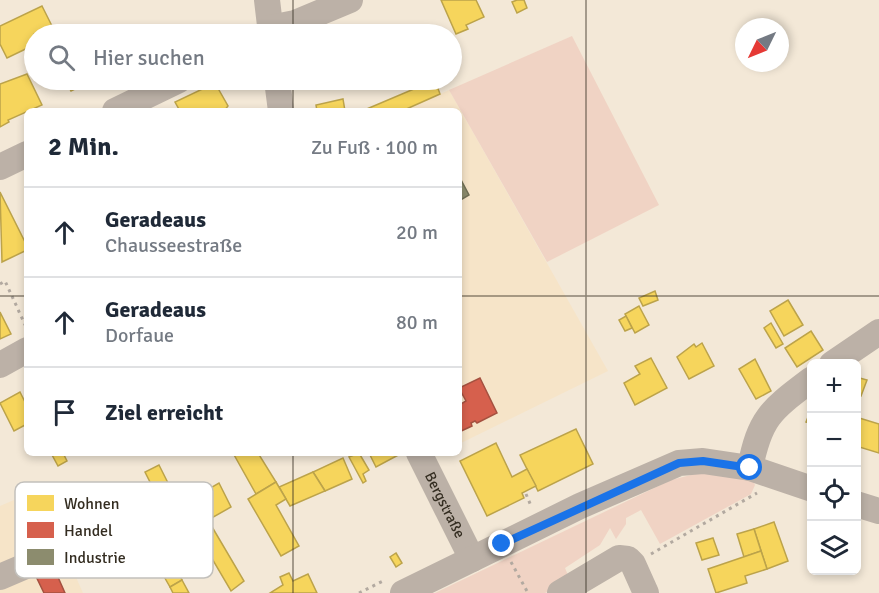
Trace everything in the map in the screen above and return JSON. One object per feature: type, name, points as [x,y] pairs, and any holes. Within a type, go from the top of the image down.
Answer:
[{"type":"street","points":[[267,0],[270,24]]},
{"type":"street","points":[[292,24],[350,0]]},
{"type":"street","points":[[121,108],[158,90]]},
{"type":"street","points":[[278,90],[281,108]]},
{"type":"street","points":[[0,167],[24,155]]},
{"type":"street","points":[[838,359],[879,332]]},
{"type":"street","points":[[0,365],[24,352]]},
{"type":"street","points":[[756,470],[755,443],[766,418],[779,404],[807,383]]},
{"type":"street","name":"Bergstraße","points":[[420,456],[472,559]]},
{"type":"street","points":[[403,593],[667,467],[701,461],[756,470],[807,487]]},
{"type":"street","points":[[861,506],[879,511]]},
{"type":"street","points":[[560,593],[619,558],[628,559],[633,564],[645,593]]},
{"type":"street","points":[[0,577],[15,571]]},
{"type":"path","points":[[0,284],[5,281],[24,323]]},
{"type":"path","points":[[633,564],[756,495],[756,470]]},
{"type":"path","points":[[526,494],[533,508]]},
{"type":"path","points":[[510,560],[528,593]]},
{"type":"shaded area","points":[[572,36],[659,205],[547,262],[462,113],[462,108],[459,108],[449,90],[462,90],[462,84]]},
{"type":"shaded area","points":[[449,90],[459,108],[409,108]]},
{"type":"shaded area","points":[[462,113],[608,371],[462,443]]},
{"type":"shaded area","points":[[695,474],[719,474],[753,481],[755,485],[751,494],[660,544],[641,510],[626,518],[626,524],[616,539],[610,528],[600,545],[565,568],[570,580],[545,593],[435,593],[671,480]]},
{"type":"shaded area","points":[[15,500],[15,578],[76,578],[83,593],[0,593],[0,506]]},
{"type":"building: Wohnen","points":[[441,0],[476,0],[484,17],[466,25],[468,29],[462,32],[462,24],[452,24]]},
{"type":"building: Wohnen","points":[[524,0],[527,8],[517,13],[512,2]]},
{"type":"building: Wohnen","points":[[42,6],[51,24],[24,24],[24,50],[7,58],[0,44],[0,26]]},
{"type":"building: Wohnen","points":[[24,75],[24,90],[35,90],[42,105],[35,108],[24,108],[24,113],[8,120],[9,122],[0,127],[0,84]]},
{"type":"building: Wohnen","points":[[200,90],[219,90],[228,106],[226,108],[178,108],[175,102]]},
{"type":"building: Wohnen","points":[[411,90],[439,90],[440,94],[409,108],[369,108]]},
{"type":"building: Wohnen","points":[[343,99],[344,108],[316,108],[316,105]]},
{"type":"building: Wohnen","points":[[0,192],[24,240],[24,251],[2,262]]},
{"type":"building: Wohnen","points":[[655,291],[658,300],[643,306],[639,298]]},
{"type":"building: Wohnen","points":[[788,300],[803,325],[784,336],[770,311]]},
{"type":"building: Wohnen","points":[[639,306],[649,325],[635,333],[625,314]]},
{"type":"building: Wohnen","points":[[0,312],[11,334],[0,339]]},
{"type":"building: Wohnen","points":[[626,316],[632,328],[625,331],[619,320]]},
{"type":"building: Wohnen","points":[[771,323],[783,344],[776,348],[764,328]]},
{"type":"building: Wohnen","points":[[811,331],[823,350],[797,367],[785,348]]},
{"type":"building: Wohnen","points":[[702,343],[714,366],[689,379],[677,357],[694,344],[696,347]]},
{"type":"building: Wohnen","points":[[651,358],[667,388],[635,405],[624,383],[640,374],[635,366]]},
{"type":"building: Wohnen","points":[[755,359],[771,391],[756,399],[739,369]]},
{"type":"building: Wohnen","points":[[861,378],[867,380],[861,396]]},
{"type":"building: Wohnen","points":[[20,392],[24,400],[24,426],[14,431],[0,403]]},
{"type":"building: Wohnen","points":[[861,419],[879,424],[879,453],[861,448]]},
{"type":"building: Wohnen","points":[[576,429],[593,464],[538,491],[520,455]]},
{"type":"building: Wohnen","points":[[496,443],[512,477],[527,469],[536,486],[522,493],[524,498],[487,516],[460,461]]},
{"type":"building: Wohnen","points":[[53,456],[64,456],[67,461],[58,466]]},
{"type":"building: Wohnen","points":[[235,456],[260,456],[276,482],[256,494]]},
{"type":"building: Wohnen","points":[[361,456],[369,470],[363,474],[366,481],[363,483],[349,457]]},
{"type":"building: Wohnen","points":[[370,456],[396,456],[376,467]]},
{"type":"building: Wohnen","points":[[343,458],[352,479],[325,491],[313,472]]},
{"type":"building: Wohnen","points":[[159,465],[168,482],[150,482],[145,472]]},
{"type":"building: Wohnen","points":[[313,472],[325,491],[290,506],[279,487]]},
{"type":"building: Wohnen","points":[[276,482],[286,499],[276,505],[299,546],[281,556],[248,499]]},
{"type":"building: Wohnen","points":[[219,483],[231,507],[213,517],[213,486]]},
{"type":"building: Wohnen","points":[[774,522],[788,561],[767,569],[754,529]]},
{"type":"building: Wohnen","points":[[213,528],[244,581],[231,591],[213,560]]},
{"type":"building: Wohnen","points":[[754,529],[761,551],[744,557],[737,534]]},
{"type":"building: Wohnen","points":[[713,538],[719,555],[702,560],[696,543]]},
{"type":"building: Wohnen","points":[[761,551],[767,569],[745,576],[747,583],[716,593],[708,569]]},
{"type":"building: Wohnen","points":[[396,553],[402,563],[396,567],[390,557]]},
{"type":"building: Wohnen","points":[[289,573],[293,581],[308,574],[317,593],[270,593],[283,585],[280,577]]},
{"type":"building: Wohnen","points":[[165,578],[181,578],[182,580],[170,587]]},
{"type":"building: Wohnen","points":[[182,580],[189,593],[173,593],[170,587]]},
{"type":"building: Handel","points":[[480,378],[497,413],[477,423],[475,421],[471,423],[472,426],[462,431],[462,403],[466,401],[462,394],[462,387]]},
{"type":"building: Handel","points":[[37,578],[58,578],[65,593],[44,593]]},
{"type":"building: Industrie","points":[[462,182],[469,195],[462,199]]},
{"type":"route","points":[[502,544],[580,506],[679,463],[720,462],[750,468]]}]
